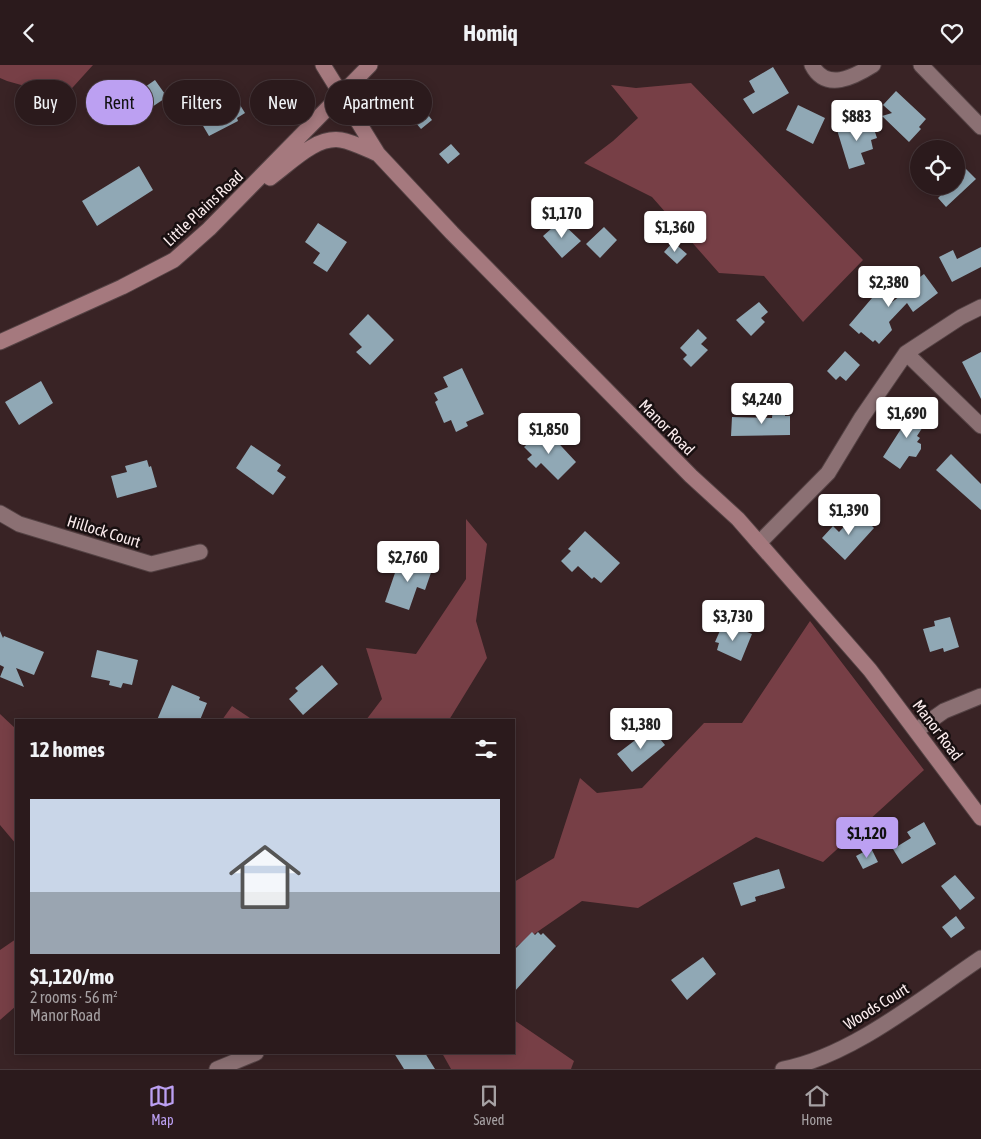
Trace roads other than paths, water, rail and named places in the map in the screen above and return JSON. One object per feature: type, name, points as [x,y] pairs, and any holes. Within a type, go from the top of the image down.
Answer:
[{"type":"street","name":"Manor Road","points":[[323,65],[332,80]]},
{"type":"street","name":"Little Plains Road","points":[[356,80],[370,65]]},
{"type":"street","points":[[812,65],[822,77],[832,81],[841,81],[873,65]]},
{"type":"street","points":[[921,65],[981,127]]},
{"type":"street","name":"Little Plains Road","points":[[1,340],[122,287],[174,260],[209,229],[325,112]]},
{"type":"street","name":"Manor Road","points":[[360,125],[378,154],[459,240],[691,476],[738,519],[870,670],[917,730],[981,818]]},
{"type":"street","points":[[242,196],[316,145],[330,140],[343,140],[378,154]]},
{"type":"street","points":[[759,543],[828,473],[862,417],[906,353],[961,317],[981,307]]},
{"type":"street","points":[[906,353],[981,426]]},
{"type":"street","name":"Hillock Court","points":[[0,513],[19,524],[151,564],[200,552]]},
{"type":"street","points":[[917,730],[944,711],[981,696]]},
{"type":"street","name":"Woods Court","points":[[783,1069],[830,1054],[869,1033],[981,958]]},
{"type":"street","points":[[217,1069],[254,1054]]}]
